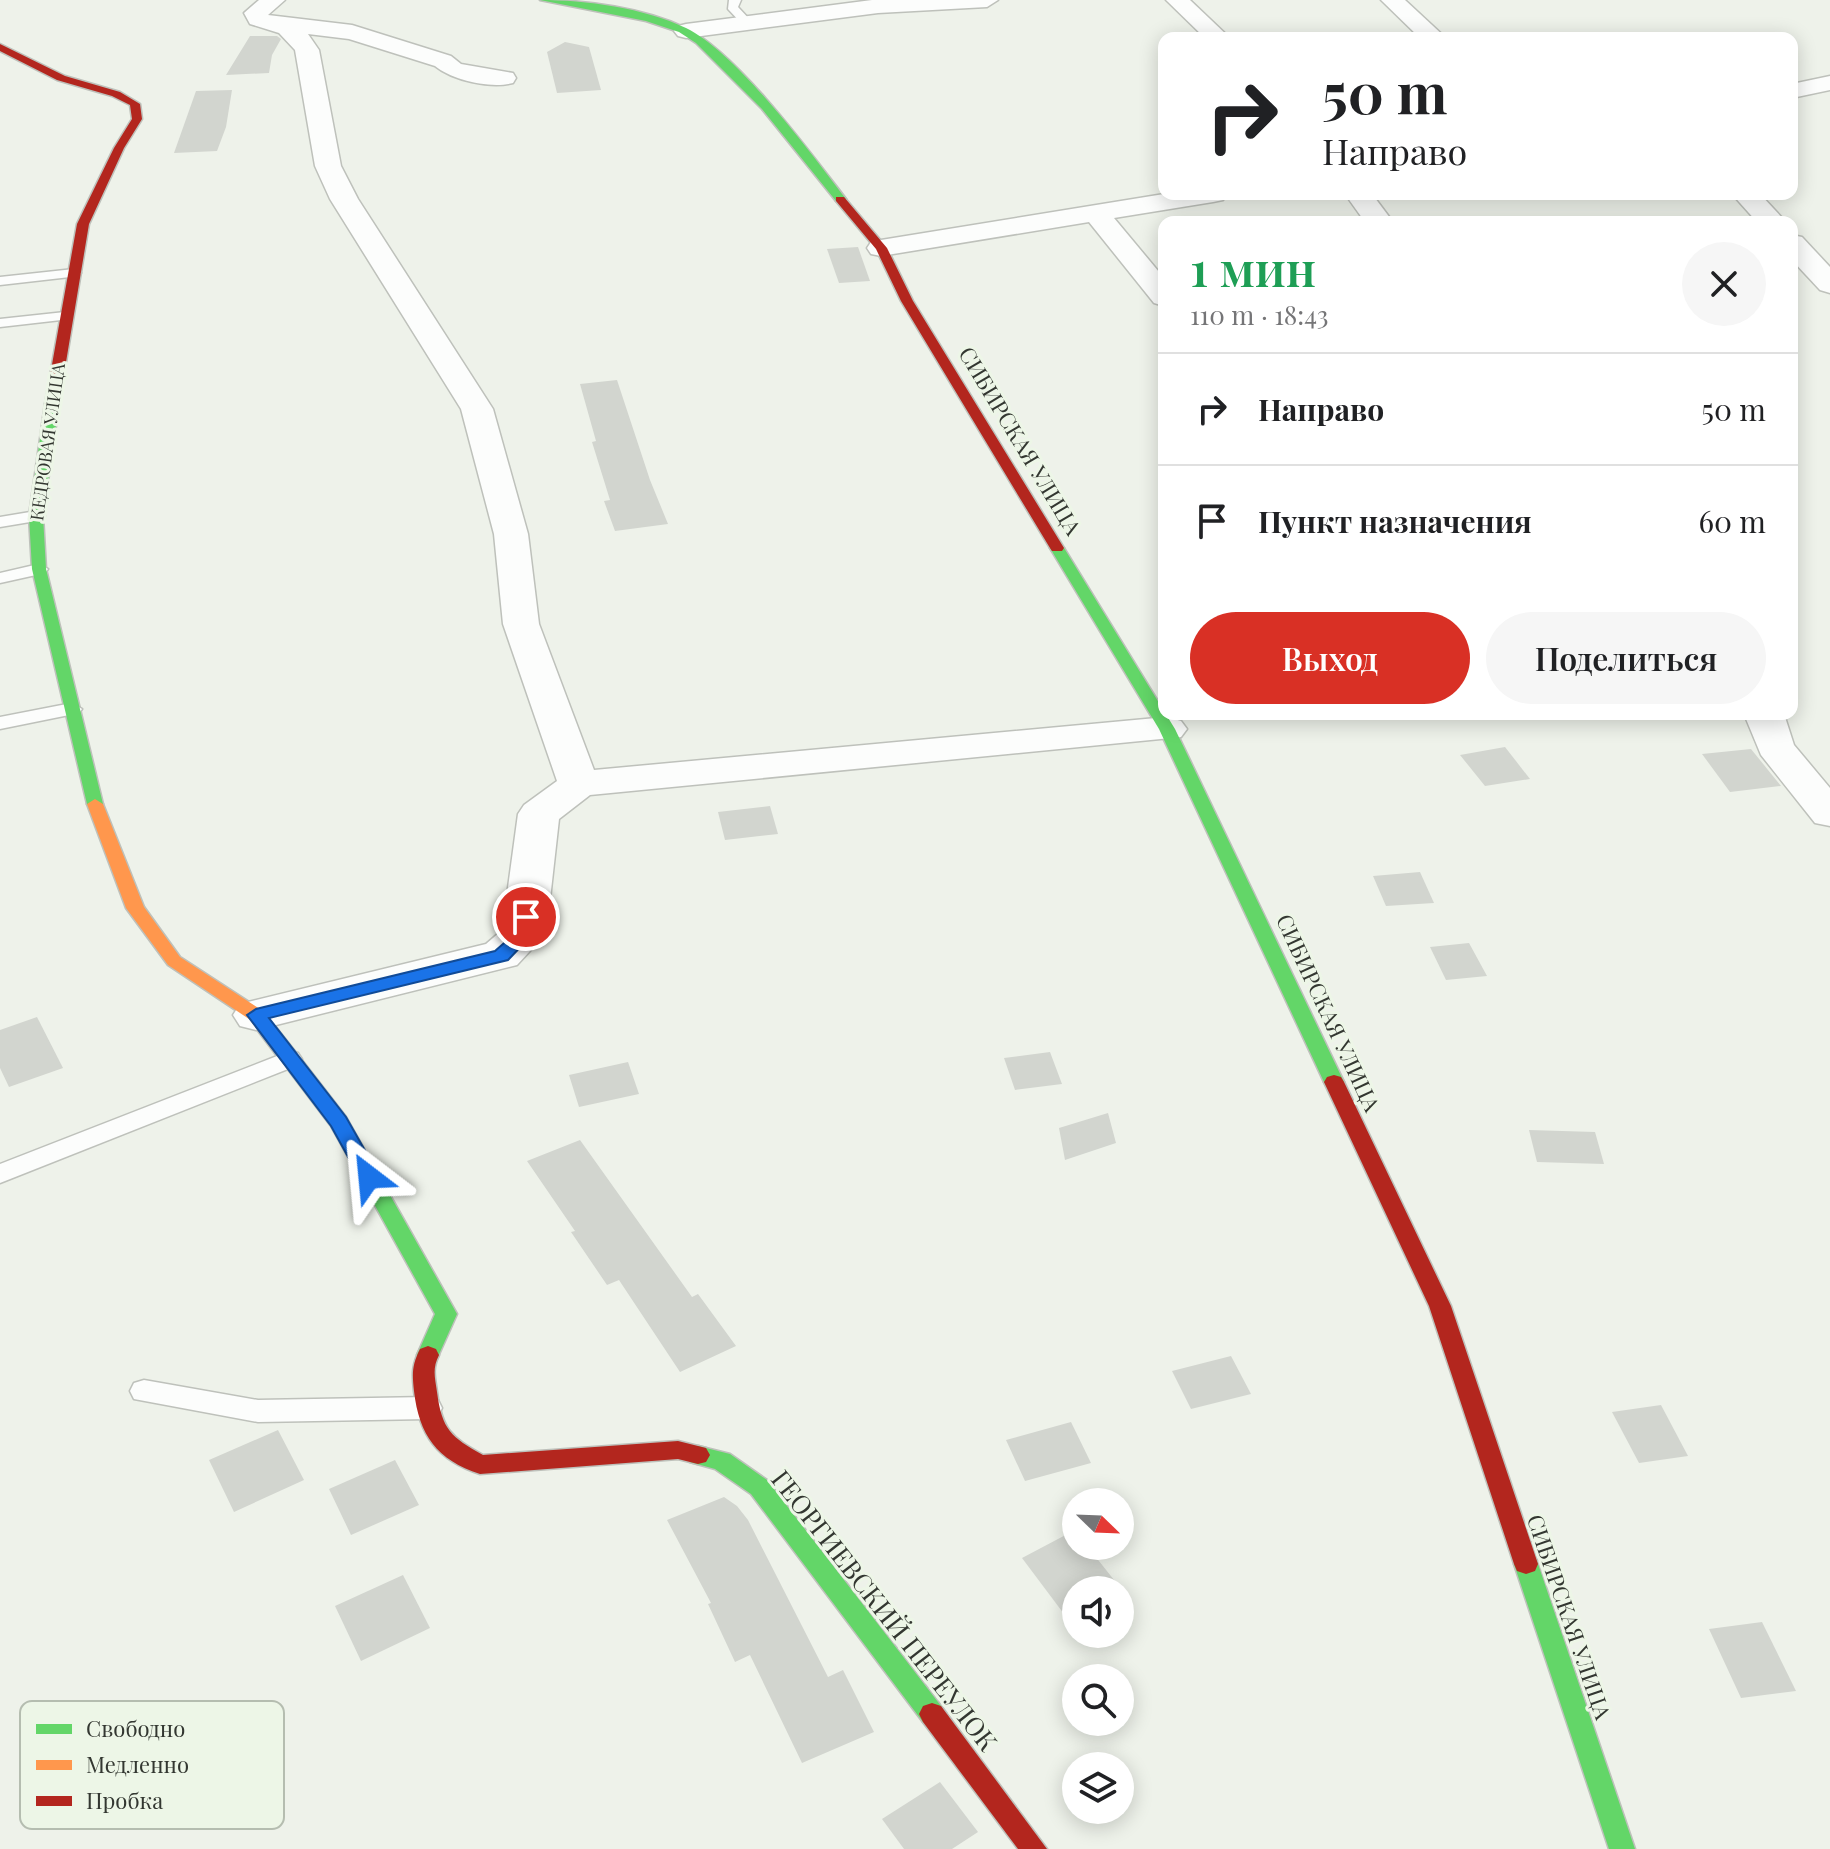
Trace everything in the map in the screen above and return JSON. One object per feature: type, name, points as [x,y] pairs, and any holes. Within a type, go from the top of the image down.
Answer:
[{"type":"street","points":[[545,0],[622,13],[686,31],[878,6],[987,0]]},
{"type":"street","points":[[1177,0],[1212,32]]},
{"type":"street","points":[[1392,0],[1427,32]]},
{"type":"street","points":[[279,12],[433,57],[454,70],[504,78]]},
{"type":"street","points":[[279,12],[301,37],[307,50],[328,166],[344,199],[477,409],[511,534],[521,624],[579,784]]},
{"type":"street","name":"СИБИРСКАЯ УЛИЦА","points":[[686,31],[749,89],[881,248],[907,301],[1158,714]]},
{"type":"street","name":"КЕДРОВАЯ УЛИЦА","points":[[0,47],[61,78],[116,94],[135,104],[137,119],[119,148],[83,224],[65,316],[36,516],[39,569],[92,795],[135,908],[174,961],[256,1015]]},
{"type":"street","points":[[1798,90],[1830,83]]},
{"type":"street","points":[[881,248],[1180,200]]},
{"type":"street","points":[[1751,200],[1766,216]]},
{"type":"street","points":[[1097,215],[1158,290]]},
{"type":"street","points":[[1798,249],[1830,284]]},
{"type":"street","name":"СИБИРСКАЯ УЛИЦА","points":[[1162,720],[1440,1306],[1622,1849]]},
{"type":"street","points":[[1766,720],[1775,747],[1830,814]]},
{"type":"street","points":[[256,1015],[501,955],[520,938],[526,917],[539,814],[579,784],[1167,729]]},
{"type":"street","name":"ГЕОРГИЕВСКИЙ ПЕРЕУЛОК","points":[[256,1015],[339,1122],[446,1314],[422,1367],[429,1420],[449,1447],[480,1465],[678,1450],[722,1461],[759,1487],[1034,1849]]},
{"type":"lane","points":[[735,0],[732,7],[746,22]]},
{"type":"lane","points":[[0,281],[74,273]]},
{"type":"lane","points":[[0,323],[65,316]]},
{"type":"lane","points":[[0,522],[36,516]]},
{"type":"lane","points":[[0,578],[39,569]]},
{"type":"lane","points":[[0,723],[72,709]]},
{"type":"lane","points":[[0,1174],[290,1059]]},
{"type":"lane","points":[[144,1391],[258,1411],[428,1408]]},
{"type":"building","points":[[250,36],[277,36],[281,39],[272,55],[269,73],[226,75]]},
{"type":"building","points":[[565,42],[589,47],[601,90],[557,93],[547,52]]},
{"type":"building","points":[[232,90],[226,127],[217,151],[174,153],[196,91]]},
{"type":"building","points":[[858,247],[870,281],[839,283],[827,249]]},
{"type":"building","points":[[617,380],[668,524],[615,531],[604,501],[610,500],[592,442],[596,441],[580,384]]},
{"type":"building","points":[[1505,747],[1530,779],[1485,786],[1460,755]]},
{"type":"building","points":[[1751,749],[1781,786],[1730,792],[1702,754]]},
{"type":"building","points":[[770,806],[778,834],[725,840],[718,812]]},
{"type":"building","points":[[1420,872],[1434,903],[1386,906],[1373,876]]},
{"type":"building","points":[[1469,943],[1487,976],[1446,980],[1430,947]]},
{"type":"building","points":[[37,1017],[63,1068],[9,1087],[0,1068],[0,1030]]},
{"type":"building","points":[[1050,1052],[1062,1084],[1015,1090],[1004,1058]]},
{"type":"building","points":[[628,1062],[639,1094],[579,1107],[569,1075]]},
{"type":"building","points":[[1108,1113],[1116,1143],[1065,1160],[1059,1128]]},
{"type":"building","points":[[1529,1130],[1595,1132],[1604,1164],[1537,1162]]},
{"type":"building","points":[[580,1140],[692,1297],[698,1294],[736,1346],[680,1372],[619,1280],[607,1285],[527,1161]]},
{"type":"building","points":[[1231,1356],[1251,1394],[1191,1409],[1172,1371]]},
{"type":"building","points":[[1661,1405],[1688,1456],[1639,1463],[1612,1412]]},
{"type":"building","points":[[1071,1422],[1091,1463],[1025,1481],[1006,1440]]},
{"type":"building","points":[[278,1430],[304,1480],[234,1512],[209,1460]]},
{"type":"building","points":[[395,1460],[419,1505],[351,1535],[329,1489]]},
{"type":"building","points":[[724,1497],[737,1506],[748,1520],[828,1677],[843,1670],[874,1732],[802,1763],[750,1655],[735,1662],[708,1604],[711,1603],[667,1520]]},
{"type":"building","points":[[1062,1537],[1062,1560],[1098,1560],[1111,1576],[1062,1576],[1062,1611],[1022,1558]]},
{"type":"building","points":[[403,1575],[430,1628],[361,1661],[335,1606]]},
{"type":"building","points":[[1762,1622],[1796,1691],[1741,1698],[1709,1629]]},
{"type":"building","points":[[940,1782],[978,1832],[952,1849],[904,1849],[882,1819]]},
{"type":"traffic: fast","points":[[545,0],[649,19],[682,30],[700,41],[742,81],[840,199]]},
{"type":"traffic: fast","points":[[52,404],[36,516],[39,569],[95,804]]},
{"type":"traffic: fast","points":[[1057,548],[1158,714]]},
{"type":"traffic: fast","points":[[1162,720],[1334,1082]]},
{"type":"traffic: fast","points":[[294,1064],[339,1122],[446,1314],[428,1355]]},
{"type":"traffic: fast","points":[[698,1455],[722,1461],[759,1487],[932,1714]]},
{"type":"traffic: fast","points":[[1526,1564],[1622,1849]]},
{"type":"traffic: slow","points":[[95,804],[135,908],[174,961],[256,1015],[294,1064]]},
{"type":"traffic: jam","points":[[0,47],[61,78],[116,94],[135,104],[137,119],[119,148],[83,224],[52,404]]},
{"type":"traffic: jam","points":[[840,199],[881,248],[907,301],[1057,548]]},
{"type":"traffic: jam","points":[[1334,1082],[1440,1306],[1526,1564]]},
{"type":"traffic: jam","points":[[428,1355],[422,1367],[429,1420],[449,1447],[480,1465],[678,1450],[698,1455]]},
{"type":"traffic: jam","points":[[932,1714],[1034,1849]]},
{"type":"route","points":[[369,1177],[339,1122],[256,1015],[501,955],[520,938],[526,917]]}]
